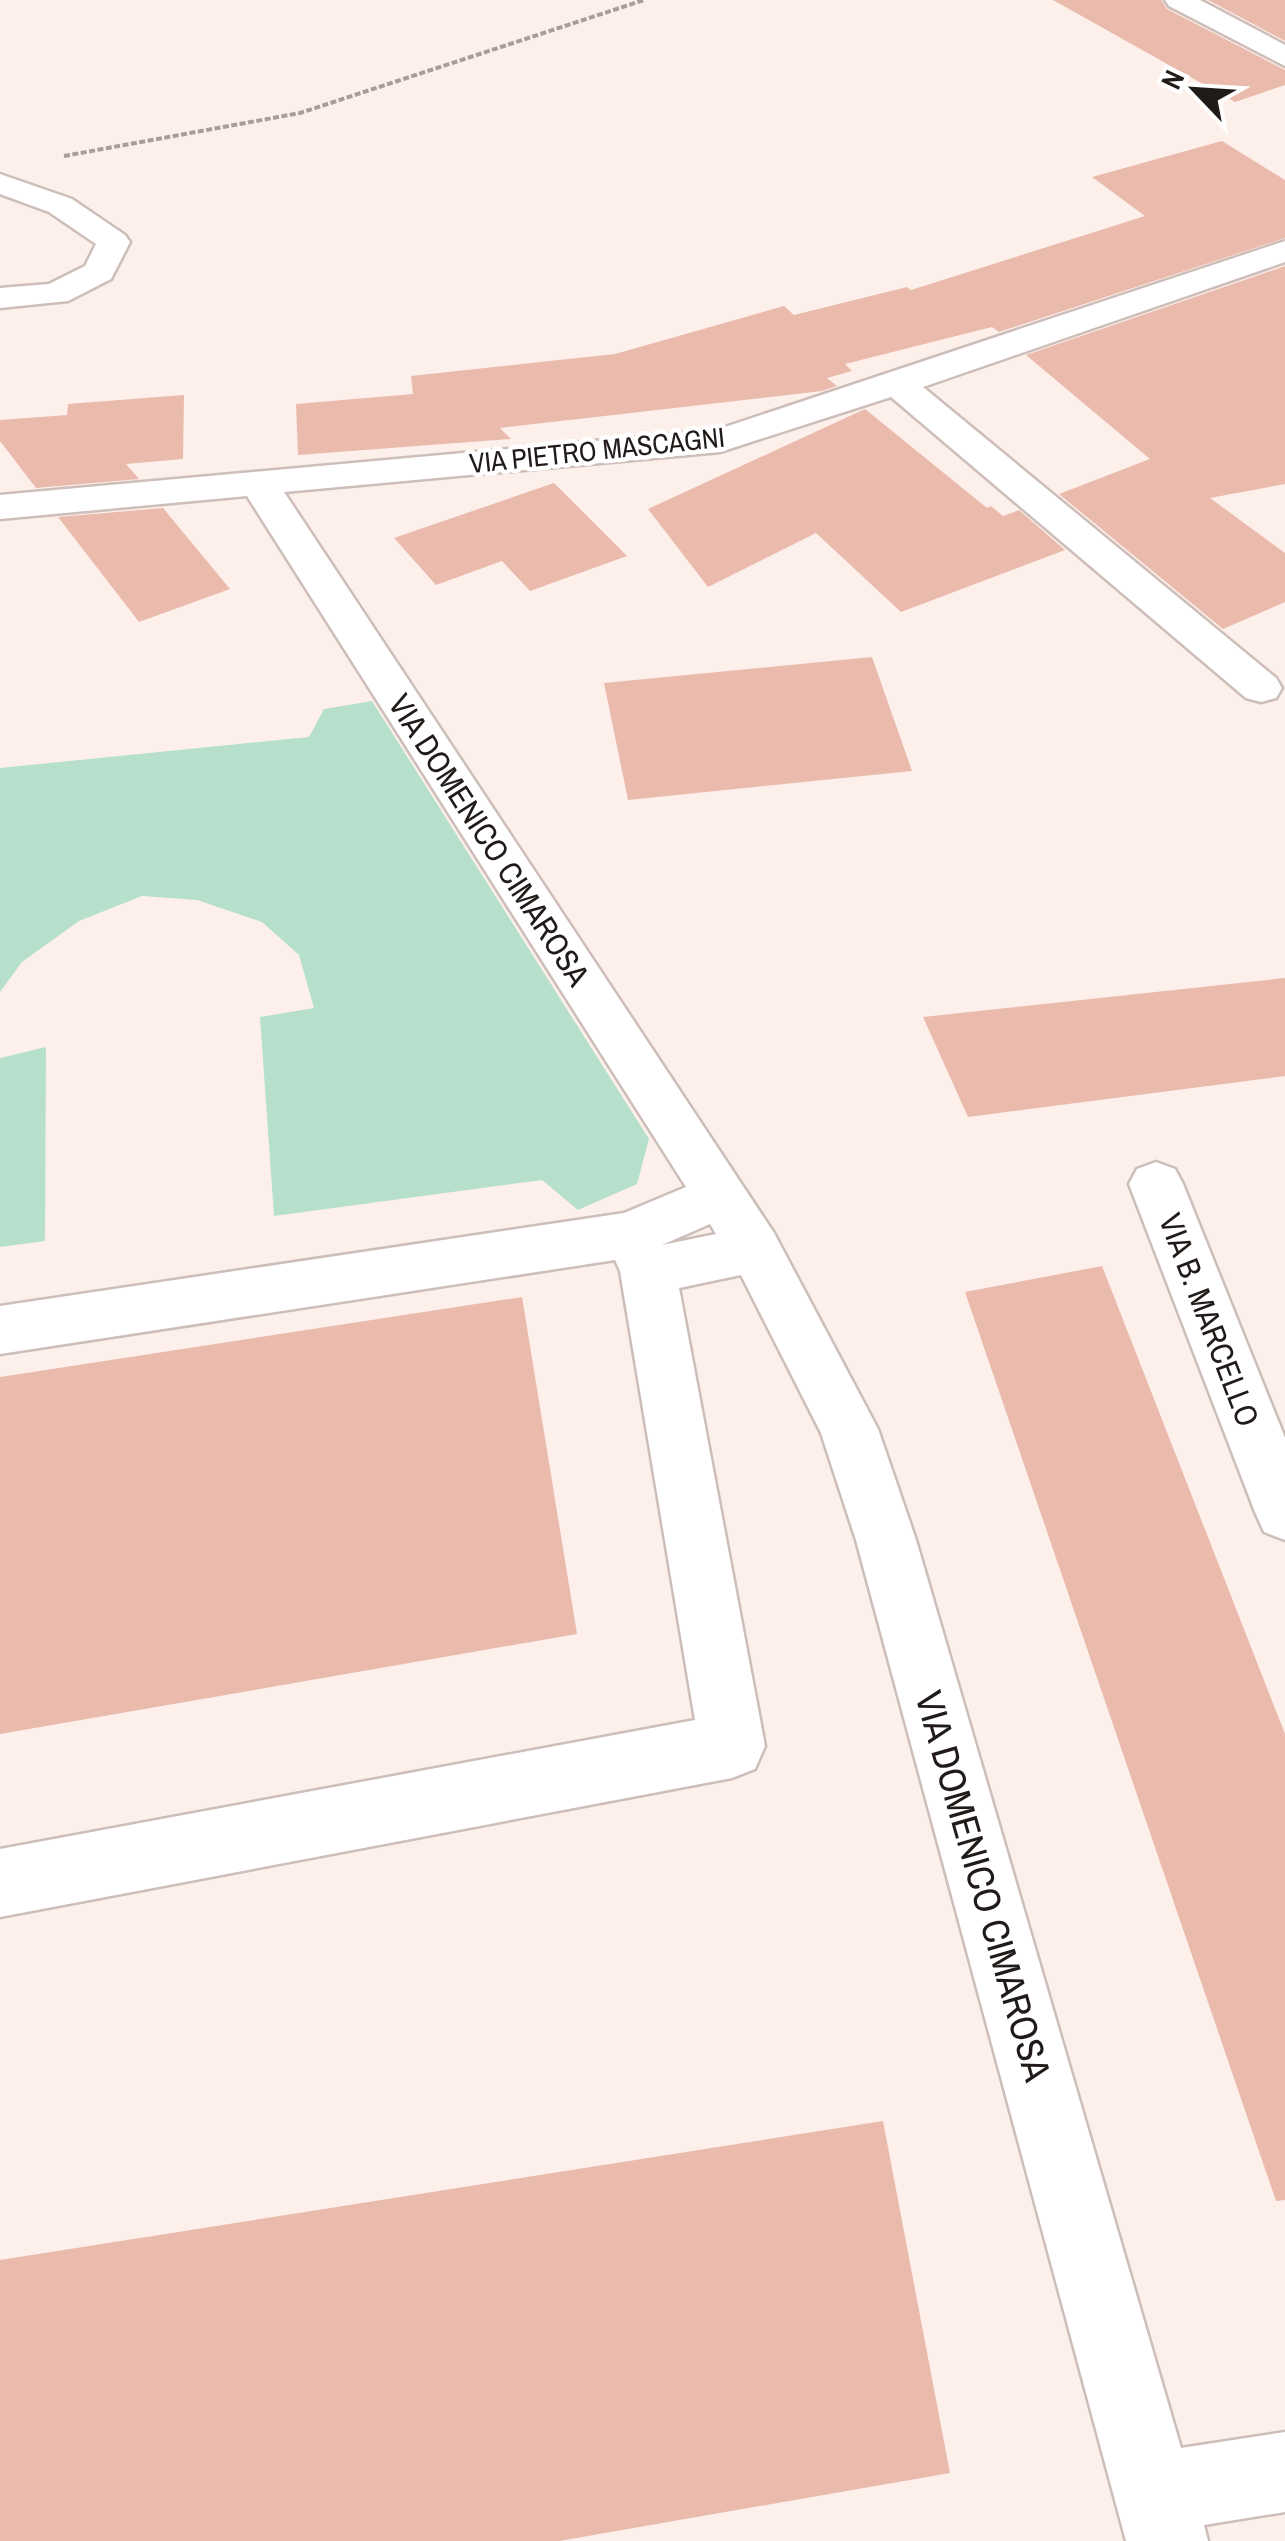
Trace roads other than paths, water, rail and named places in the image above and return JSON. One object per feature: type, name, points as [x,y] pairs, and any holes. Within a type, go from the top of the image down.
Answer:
[{"type":"street","points":[[1180,0],[1285,58]]},
{"type":"street","points":[[0,184],[63,205],[88,218],[113,242],[99,272],[56,294],[0,298]]},
{"type":"street","name":"VIA PIETRO MASCAGNI","points":[[0,508],[720,441],[1285,250]]},
{"type":"street","points":[[897,384],[1261,688]]},
{"type":"street","name":"VIA DOMENICO CIMAROSA","points":[[259,484],[755,1249],[848,1429],[886,1540],[1160,2517]]},
{"type":"street","name":"VIA B. MARCELLO","points":[[1156,1184],[1285,1512]]},
{"type":"street","points":[[638,1253],[720,1196]]},
{"type":"street","points":[[0,1330],[638,1253],[755,1249]]},
{"type":"street","points":[[0,1883],[732,1746],[638,1253]]},
{"type":"street","points":[[1160,2517],[1285,2472]]}]
